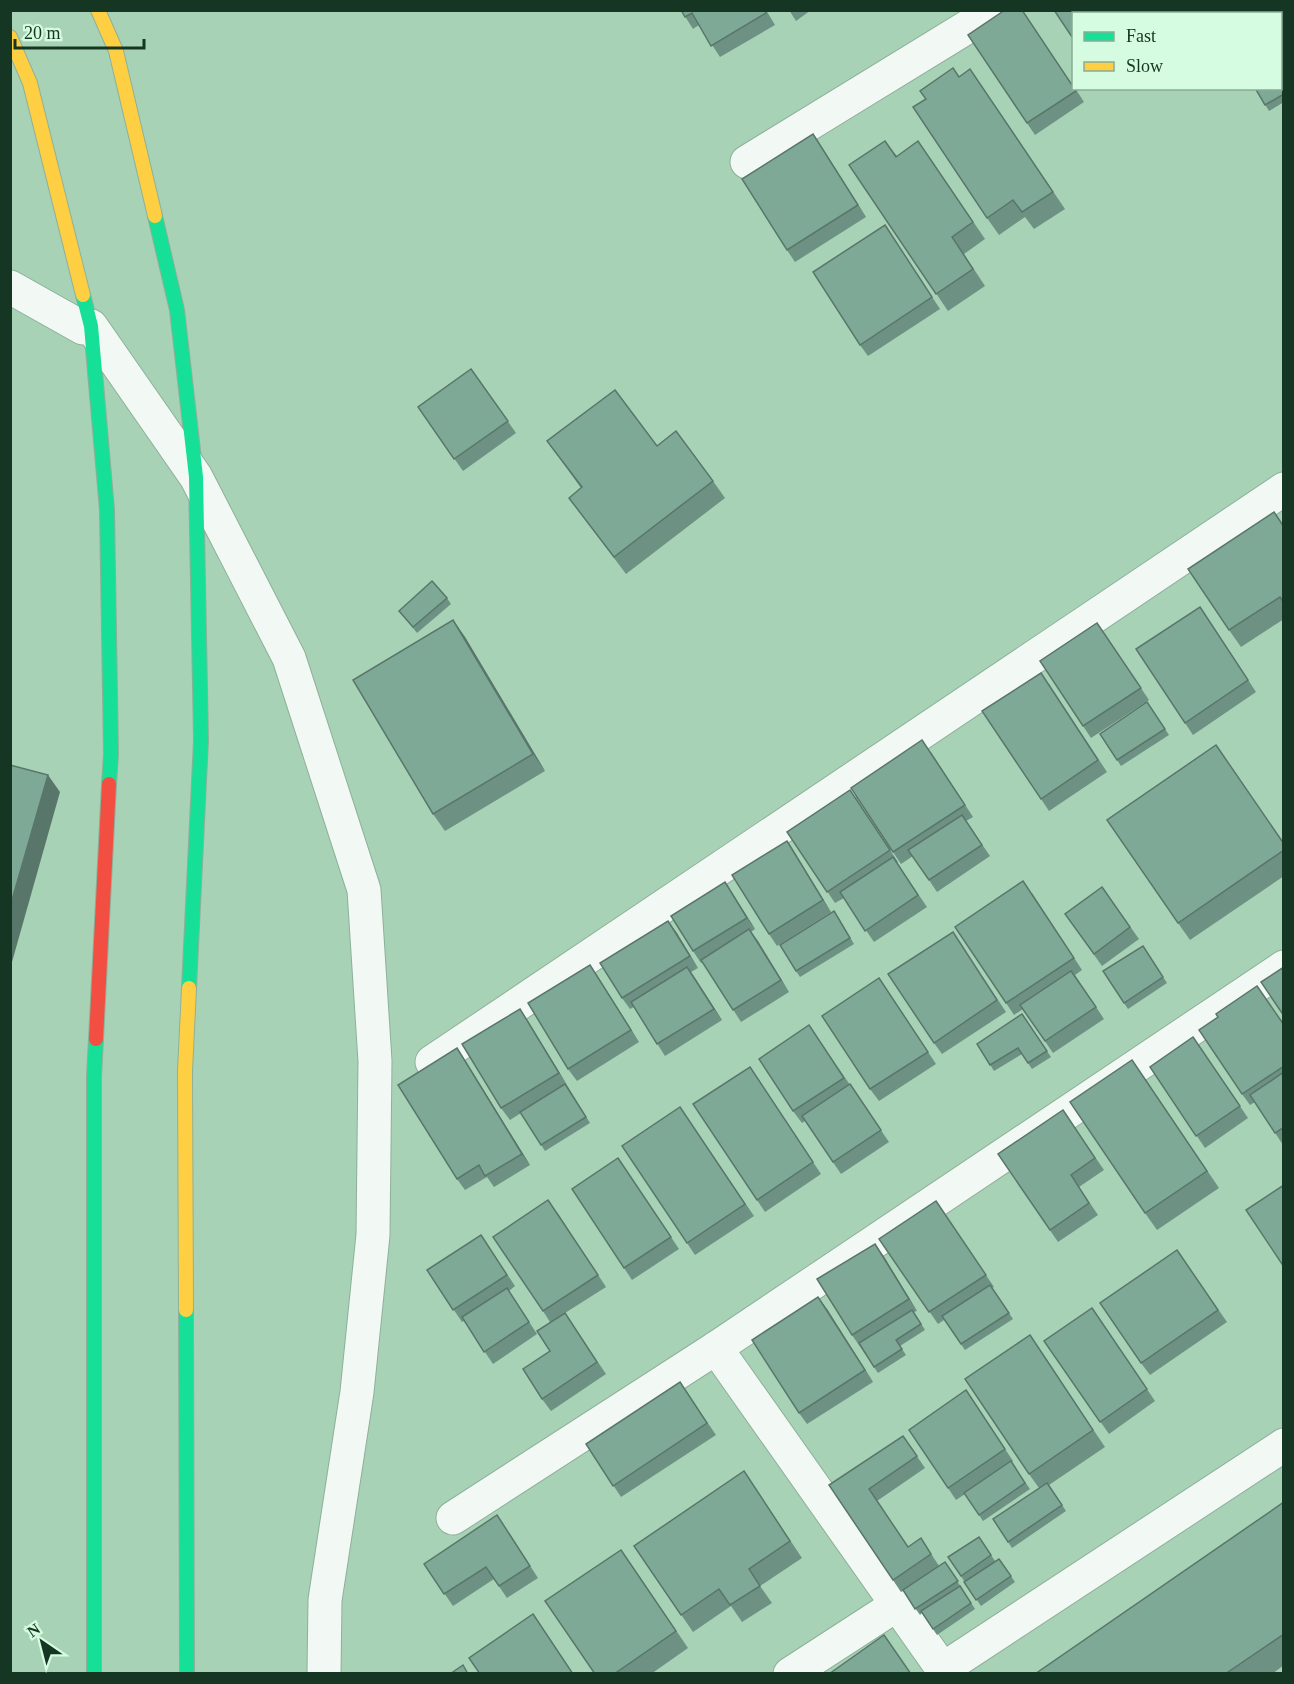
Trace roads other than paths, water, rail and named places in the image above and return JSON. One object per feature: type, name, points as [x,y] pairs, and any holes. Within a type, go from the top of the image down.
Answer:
[{"type":"main road","points":[[98,10],[116,51],[177,310],[196,477],[201,740],[185,1071],[187,1674]]},
{"type":"main road","points":[[10,37],[30,82],[91,326],[107,510],[111,754],[94,1076],[94,1674]]},
{"type":"street","points":[[747,162],[995,10]]},
{"type":"street","points":[[10,287],[83,328],[91,326],[196,477],[289,658],[364,890],[375,1060],[374,1235],[357,1392],[325,1600],[324,1674]]},
{"type":"street","points":[[432,1062],[1284,489]]},
{"type":"street","points":[[453,1518],[716,1348],[1284,966]]},
{"type":"street","points":[[716,1348],[945,1671],[1284,1445]]},
{"type":"street","points":[[790,1674],[898,1604]]}]
